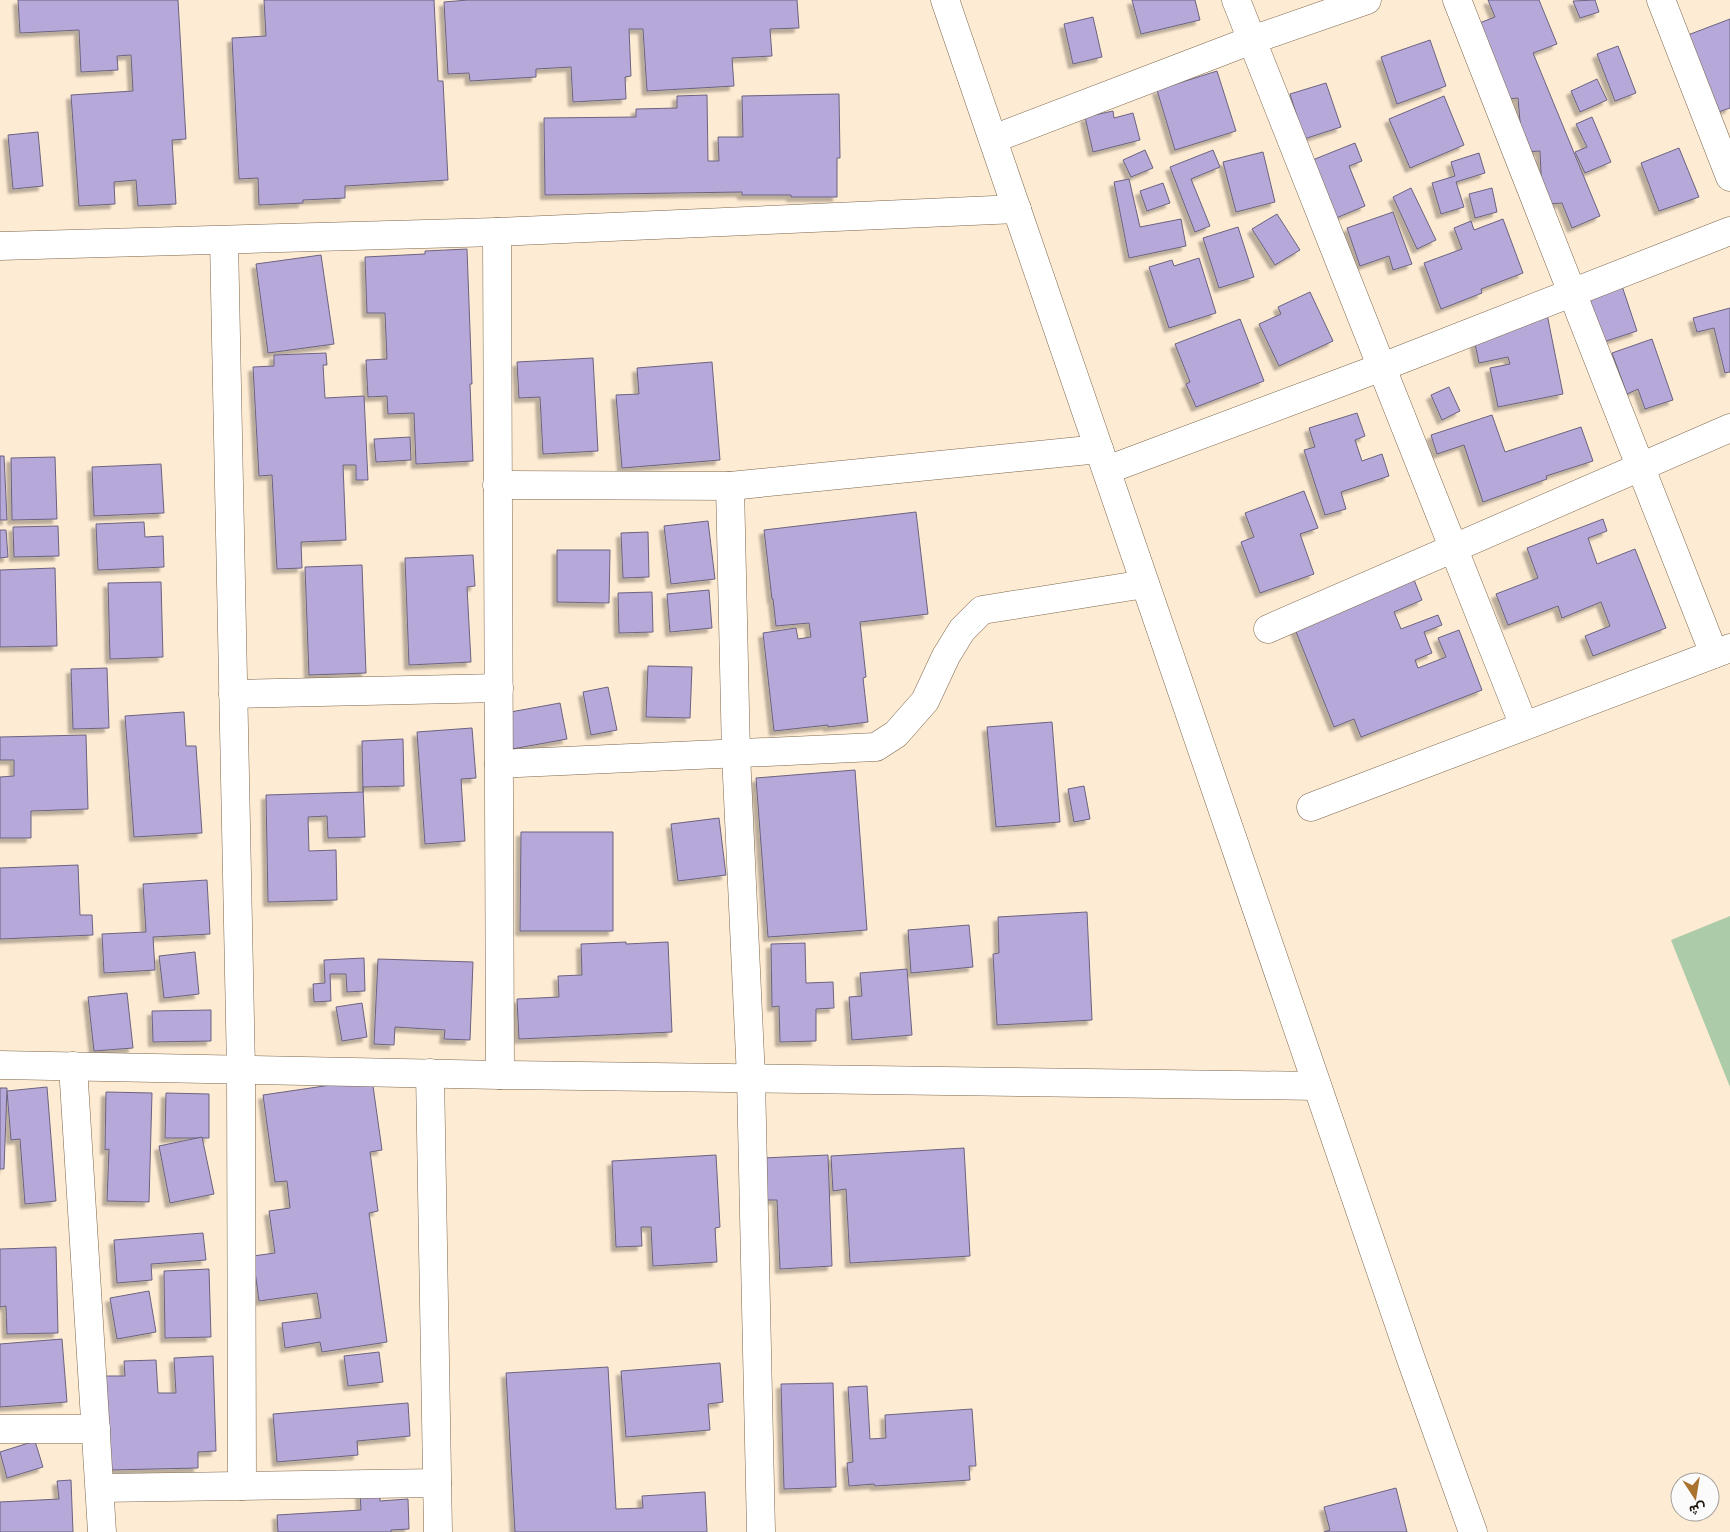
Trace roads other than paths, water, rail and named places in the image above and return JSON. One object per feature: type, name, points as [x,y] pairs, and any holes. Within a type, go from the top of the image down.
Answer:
[{"type":"street","points":[[946,0],[1317,1086],[1473,1532]]},
{"type":"street","points":[[1236,0],[1524,726]]},
{"type":"street","points":[[993,139],[1252,40],[1366,0]]},
{"type":"street","points":[[1311,807],[1722,651],[1640,468],[1457,0]]},
{"type":"street","points":[[1661,0],[1730,177]]},
{"type":"street","points":[[0,246],[496,232],[1017,209]]},
{"type":"street","points":[[497,486],[730,486],[1103,460],[1382,367],[1730,231]]},
{"type":"street","points":[[496,232],[500,1075]]},
{"type":"street","points":[[224,240],[242,1070],[242,1486]]},
{"type":"street","points":[[1268,629],[1730,428]]},
{"type":"street","points":[[730,486],[736,754],[751,1078],[761,1532]]},
{"type":"street","points":[[499,764],[876,747],[896,734],[925,700],[946,656],[962,630],[982,610],[1145,584]]},
{"type":"street","points":[[233,694],[499,688]]},
{"type":"street","points":[[0,1065],[500,1075],[1317,1086]]},
{"type":"street","points":[[73,1066],[102,1532]]},
{"type":"street","points":[[430,1073],[438,1532]]},
{"type":"street","points":[[0,1429],[96,1429]]},
{"type":"street","points":[[100,1488],[437,1483]]}]
